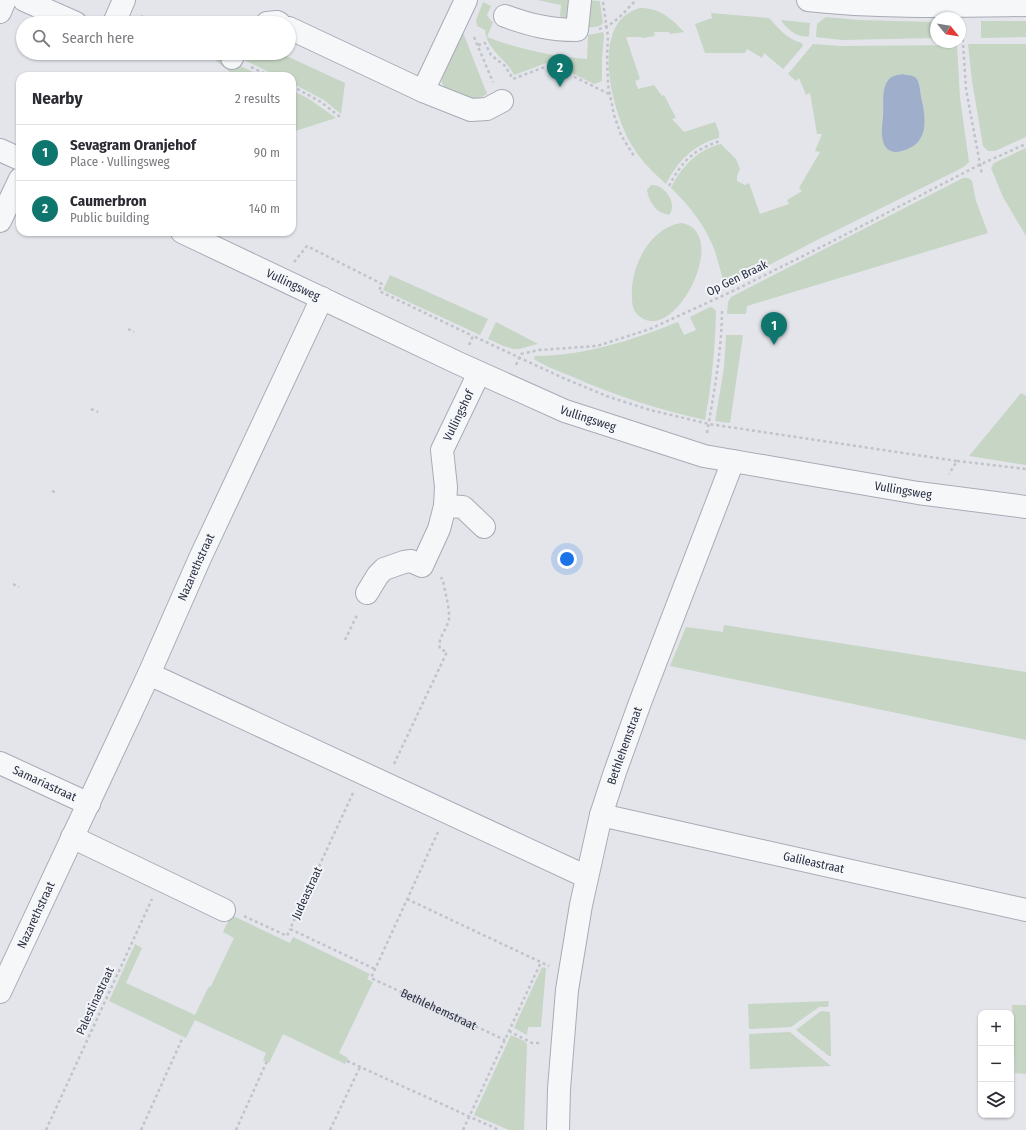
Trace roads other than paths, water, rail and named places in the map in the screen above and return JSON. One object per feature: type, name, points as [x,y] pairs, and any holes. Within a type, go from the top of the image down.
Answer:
[{"type":"street","points":[[0,12],[5,0]]},
{"type":"street","points":[[24,0],[60,16]]},
{"type":"street","points":[[117,16],[124,0]]},
{"type":"street","points":[[505,16],[532,26],[562,30],[577,30],[580,0]]},
{"type":"street","points":[[808,0],[869,5],[1026,6]]},
{"type":"street","points":[[423,91],[464,4]]},
{"type":"street","points":[[296,31],[423,91],[471,110],[486,109],[502,101]]},
{"type":"street","points":[[0,150],[16,157]]},
{"type":"street","points":[[0,220],[16,186]]},
{"type":"street","name":"Vullingsweg","points":[[206,237],[280,278],[479,373],[566,412],[704,456],[936,495],[1026,507]]},
{"type":"street","name":"Nazarethstraat","points":[[0,992],[149,674],[200,558],[322,298]]},
{"type":"street","name":"Vullingshof","points":[[367,593],[378,575],[384,569],[411,561],[422,566],[439,529],[445,506],[446,487],[442,450],[479,373]]},
{"type":"street","name":"Bethlehemstraat","points":[[558,1130],[559,1089],[567,990],[575,934],[601,815],[641,700],[733,461]]},
{"type":"street","points":[[445,506],[463,507],[484,527]]},
{"type":"street","points":[[149,674],[587,877]]},
{"type":"street","name":"Samariastraat","points":[[0,763],[88,804]]},
{"type":"street","name":"Galileastraat","points":[[601,815],[1026,910]]},
{"type":"street","points":[[72,837],[224,910]]},
{"type":"water","points":[[902,74],[916,78],[920,87],[925,118],[921,138],[916,144],[910,148],[895,152],[890,151],[883,143],[884,88],[889,79]]},
{"type":"place","name":"Caumerbron","points":[[560,87]]},
{"type":"place","name":"Sevagram Oranjehof","points":[[774,345]]}]
